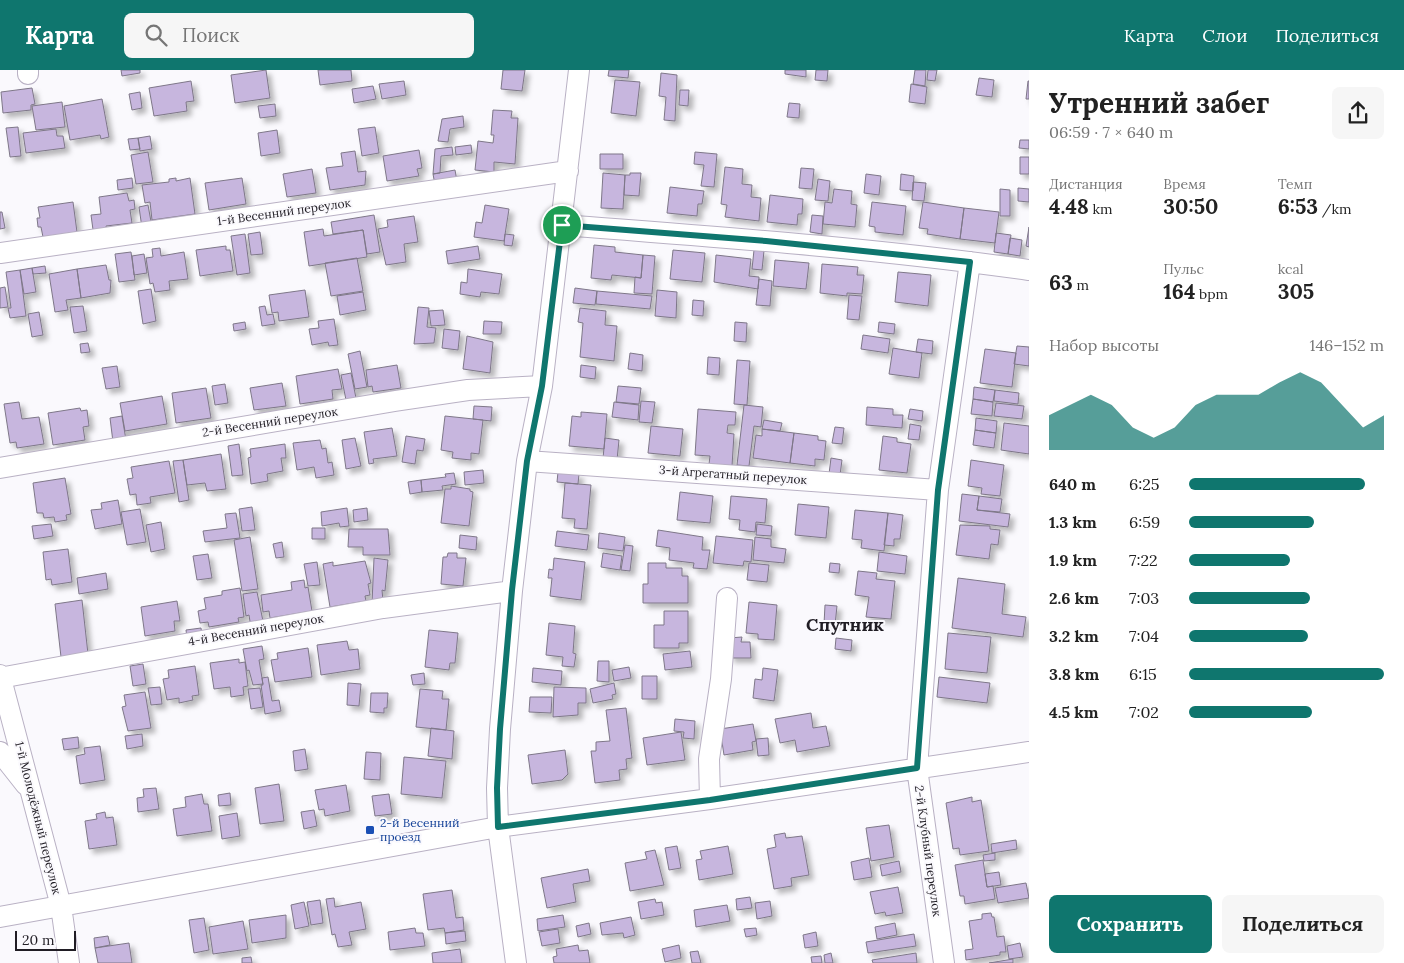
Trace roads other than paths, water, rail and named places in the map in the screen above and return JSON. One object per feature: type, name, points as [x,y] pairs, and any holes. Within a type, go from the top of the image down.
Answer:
[{"type":"street","points":[[516,963],[498,827],[497,788],[500,729],[512,590],[527,461],[542,386],[562,225],[578,70]]},
{"type":"street","name":"1-й Весенний переулок","points":[[0,253],[568,171]]},
{"type":"street","points":[[562,225],[766,241],[1029,270]]},
{"type":"street","name":"2-й Клубный переулок","points":[[944,963],[917,768],[938,490],[970,262]]},
{"type":"street","name":"2-й Весенний переулок","points":[[0,468],[468,390],[542,386]]},
{"type":"street","name":"3-й Агрегатный переулок","points":[[527,461],[938,490]]},
{"type":"street","name":"4-й Весенний переулок","points":[[1,677],[353,613],[512,590]]},
{"type":"street","points":[[710,800],[709,759],[721,679],[727,598]]},
{"type":"street","name":"1-й Молодёжный переулок","points":[[1,677],[61,906],[69,963]]},
{"type":"street","points":[[0,752],[32,793]]},
{"type":"street","points":[[0,916],[498,827],[710,800],[1029,752]]},
{"type":"place","name":"2-й Весенний проезд","points":[[370,830]]},
{"type":"district","name":"Спутник","points":[[845,625]]}]
